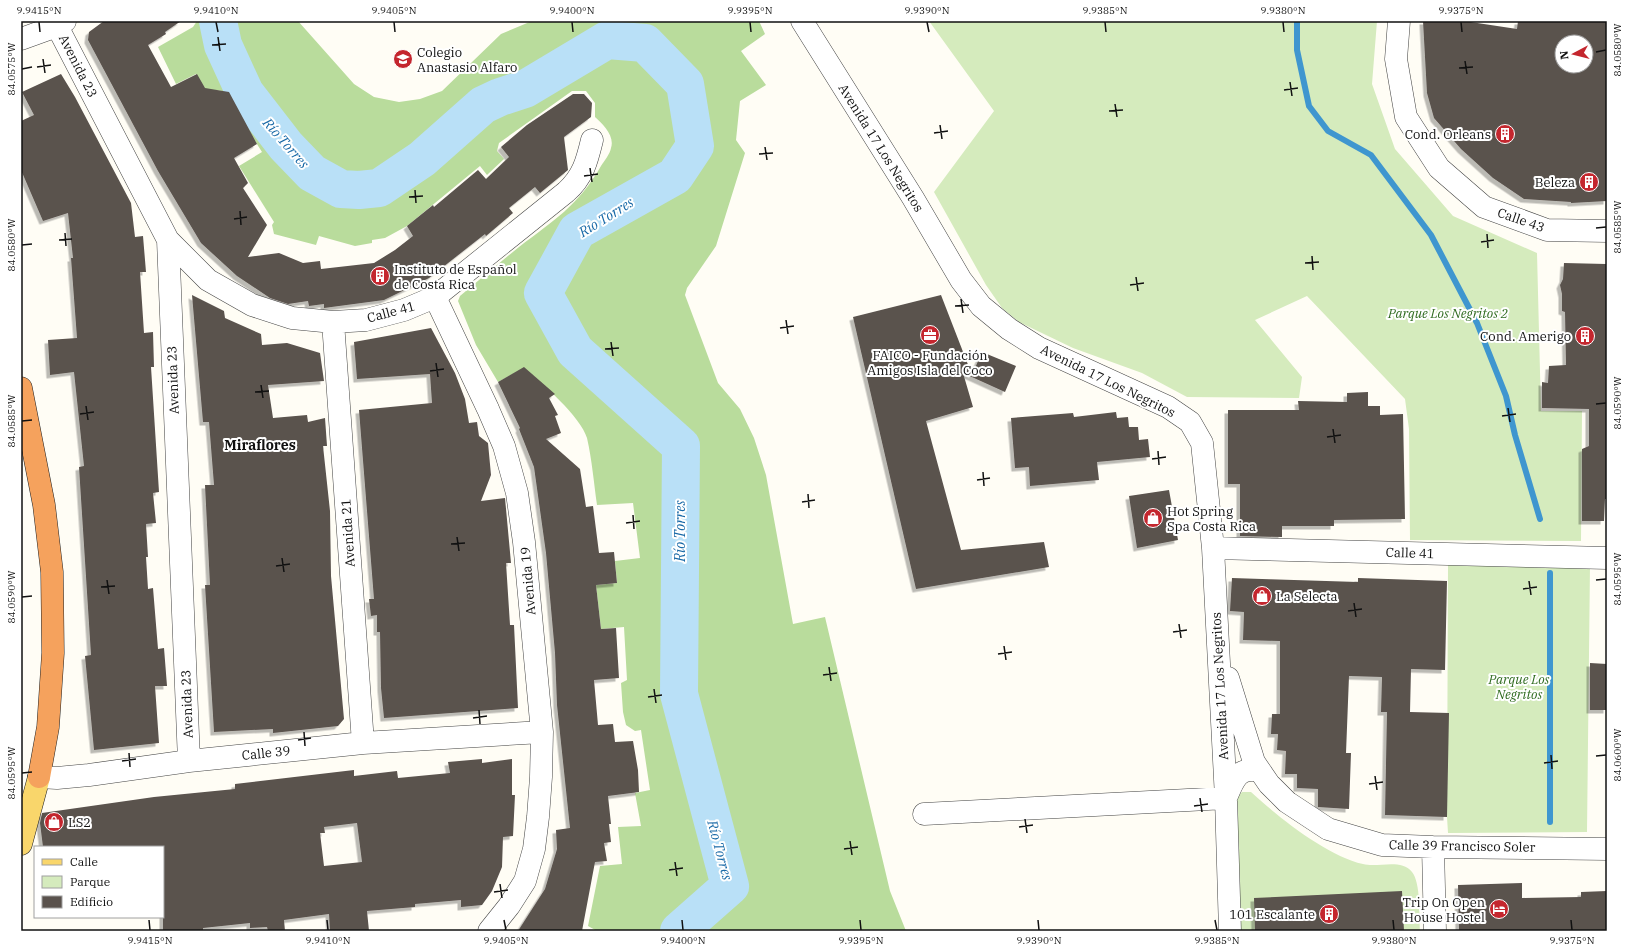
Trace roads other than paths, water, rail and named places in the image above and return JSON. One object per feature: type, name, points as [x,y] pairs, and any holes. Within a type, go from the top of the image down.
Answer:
[{"type":"highway","points":[[21,388],[44,505],[52,572],[53,653],[48,727],[39,777]]},
{"type":"main road","points":[[21,844],[39,777]]},
{"type":"street","name":"Avenida 17 Los Negritos","points":[[802,21],[913,198],[961,280],[981,306],[1008,330],[1039,348],[1168,408],[1190,422],[1202,443],[1213,548],[1226,798],[1230,931]]},
{"type":"street","name":"Calle 43","points":[[1399,21],[1396,59],[1406,117],[1439,168],[1484,207],[1547,230],[1607,231]]},
{"type":"street","points":[[21,39],[61,23]]},
{"type":"street","name":"Avenida 23","points":[[61,23],[168,240],[189,761]]},
{"type":"street","name":"Calle 41","points":[[168,240],[208,280],[252,305],[292,318],[333,322],[366,320],[383,316],[404,310],[435,297],[575,184],[582,174],[586,164],[592,140]]},
{"type":"street","name":"Avenida 19","points":[[435,297],[491,415],[504,446],[517,493],[524,542],[542,732],[541,777],[534,849],[524,880],[509,906],[489,931]]},
{"type":"street","name":"Avenida 21","points":[[333,322],[363,743]]},
{"type":"street","name":"Calle 41","points":[[1213,548],[1607,558]]},
{"type":"street","name":"Calle 39 Francisco Soler","points":[[1217,644],[1254,762],[1269,784],[1286,802],[1328,829],[1382,845],[1433,847],[1607,848]]},
{"type":"street","name":"Calle 39","points":[[39,777],[57,778],[89,775],[189,761],[363,743],[542,732]]},
{"type":"street","points":[[924,814],[1226,798],[1234,779],[1242,772],[1252,769],[1259,770]]},
{"type":"street","points":[[1433,847],[1435,931]]},
{"type":"waterway","name":"Río Torres","points":[[218,21],[223,45],[245,93],[286,146],[312,173],[341,189],[359,190],[379,188],[422,159],[483,105],[500,97],[525,89],[607,40],[645,43],[685,84],[695,146],[675,176],[577,231],[543,293],[575,351],[681,446],[679,694],[730,886],[679,931]]},
{"type":"waterway","points":[[1297,21],[1297,50],[1309,106],[1328,131],[1371,155],[1431,235],[1477,323],[1506,396],[1515,435],[1540,519]]},
{"type":"waterway","points":[[1550,573],[1550,822]]},
{"type":"place","name":"Colegio Anastasio Alfaro","points":[[403,59]]},
{"type":"place","name":"Cond. Orleans","points":[[1505,134]]},
{"type":"place","name":"Beleza","points":[[1589,182]]},
{"type":"place","name":"Instituto de Español de Costa Rica","points":[[380,276]]},
{"type":"place","name":"FAICO - Fundación Amigos Isla del Coco","points":[[930,335]]},
{"type":"place","name":"Cond. Amerigo","points":[[1585,336]]},
{"type":"place","name":"Hot Spring Spa Costa Rica","points":[[1153,518]]},
{"type":"place","name":"La Selecta","points":[[1262,596]]},
{"type":"place","name":"LS2","points":[[54,822]]},
{"type":"place","name":"Trip On Open House Hostel","points":[[1499,909]]},
{"type":"place","name":"101 Escalante","points":[[1329,914]]},
{"type":"district","name":"Miraflores","points":[[260,445]]},
{"type":"park label","name":"Parque Los Negritos 2","points":[[1448,313]]},
{"type":"park label","name":"Parque Los Negritos","points":[[1519,686]]}]
